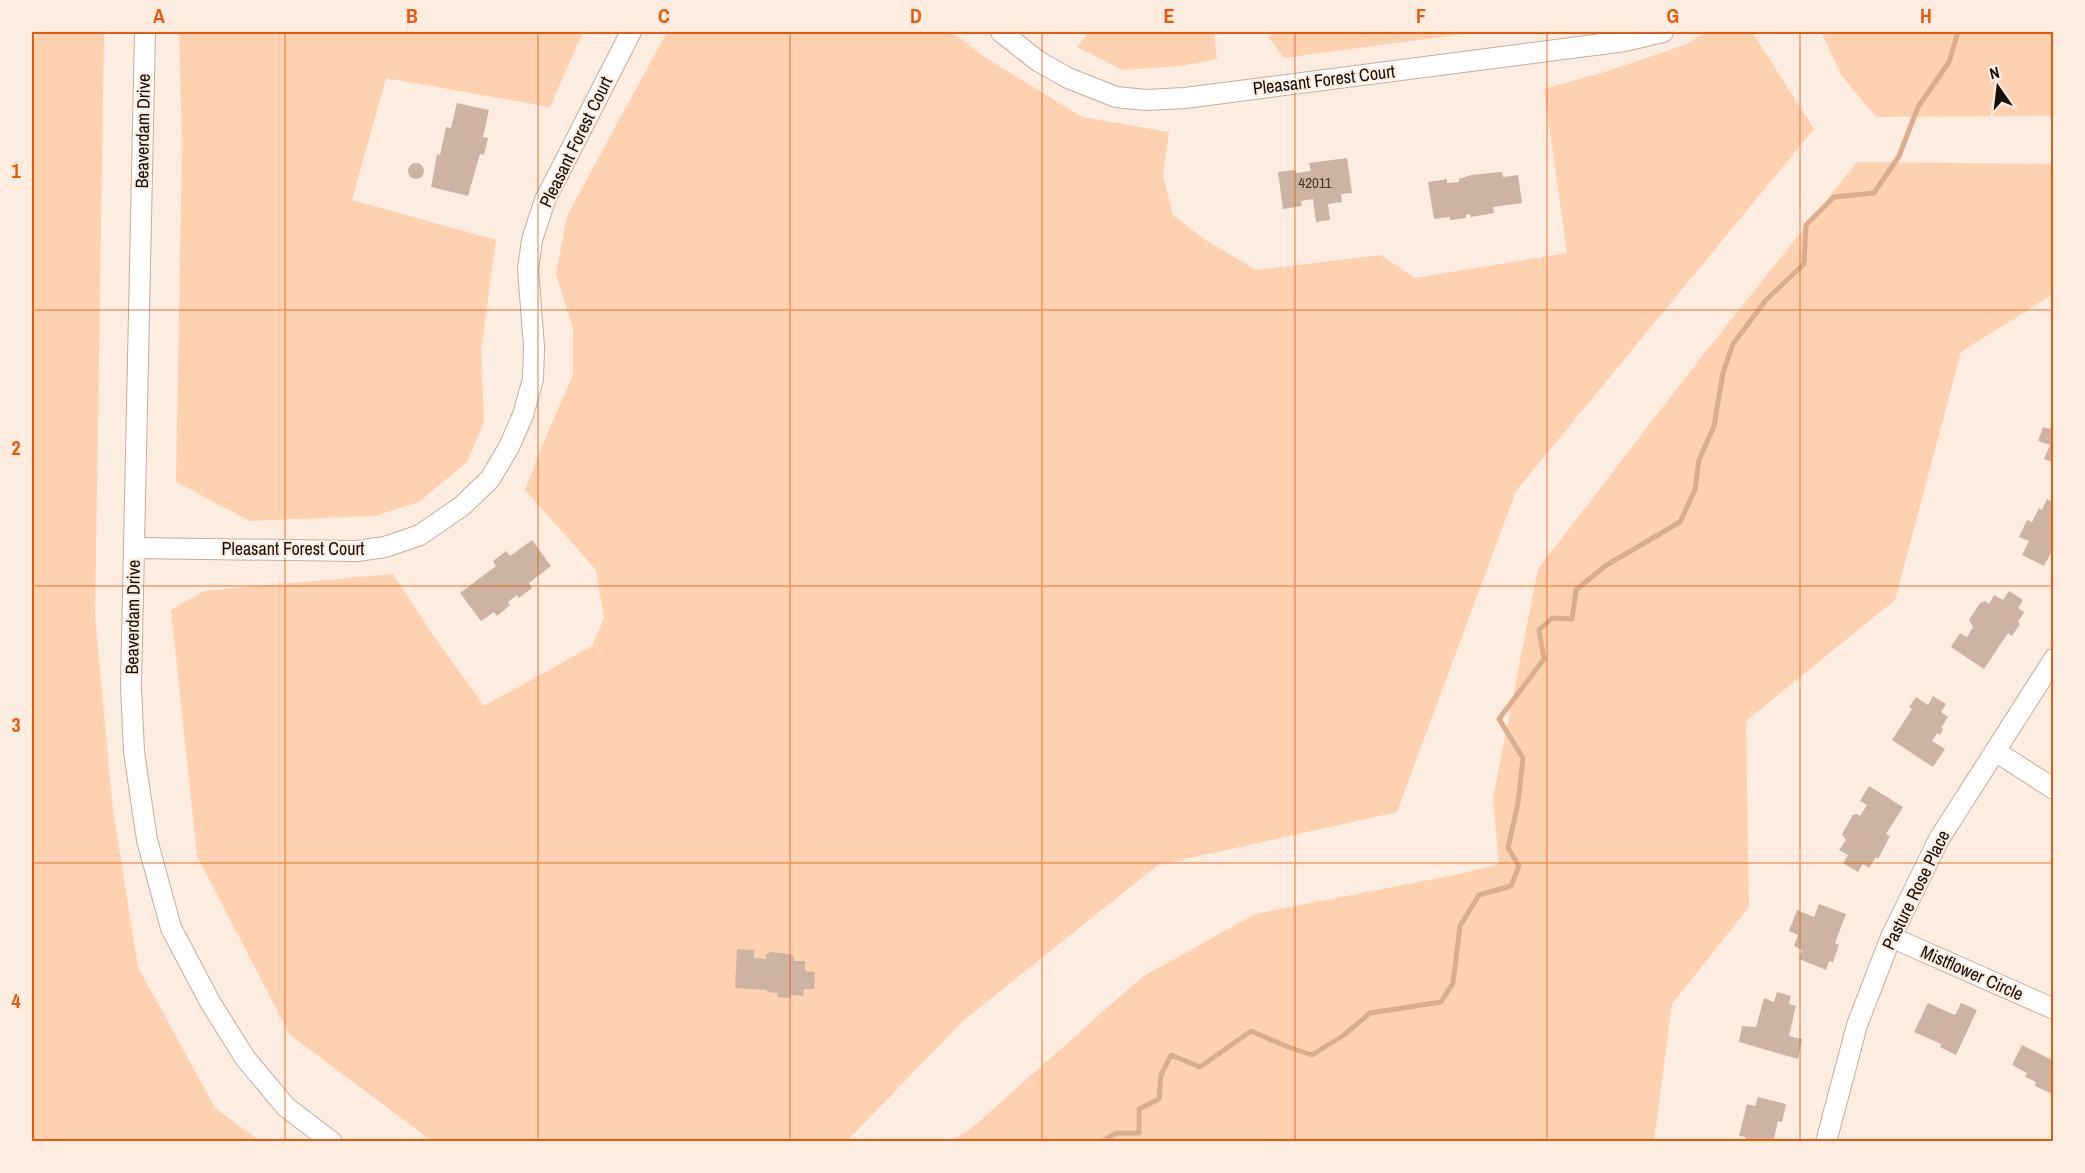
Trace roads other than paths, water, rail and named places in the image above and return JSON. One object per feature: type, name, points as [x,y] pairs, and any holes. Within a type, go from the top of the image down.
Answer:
[{"type":"street","name":"Beaverdam Drive","points":[[145,32],[131,687],[134,752],[147,840],[171,928],[210,1002],[245,1058],[286,1107],[332,1142]]},
{"type":"street","name":"Pleasant Forest Court","points":[[134,548],[357,551],[385,547],[420,535],[462,507],[490,479],[513,436],[533,379],[534,347],[528,270],[532,240],[545,200],[631,32]]},
{"type":"street","name":"Pleasant Forest Court","points":[[1001,32],[1038,61],[1068,78],[1116,97],[1146,100],[1185,98],[1625,41],[1663,32]]},
{"type":"street","name":"Pasture Rose Place","points":[[1826,1142],[1857,1025],[1891,937],[1939,839],[2054,659]]},
{"type":"street","points":[[1995,750],[2054,789]]},
{"type":"street","name":"Mistflower Circle","points":[[1891,937],[2054,1009]]},
{"type":"waterway","points":[[1101,1142],[1117,1133],[1139,1133],[1139,1109],[1159,1099],[1161,1075],[1171,1055],[1200,1067],[1251,1031],[1312,1055],[1344,1035],[1370,1013],[1441,1002],[1453,983],[1460,926],[1479,895],[1511,886],[1519,866],[1508,848],[1518,803],[1523,758],[1499,719],[1544,659],[1539,630],[1552,618],[1572,619],[1576,590],[1605,566],[1680,522],[1695,490],[1699,460],[1714,426],[1723,373],[1733,344],[1766,300],[1804,264],[1806,225],[1834,197],[1874,193],[1899,156],[1918,107],[1949,62],[1958,32]]}]
